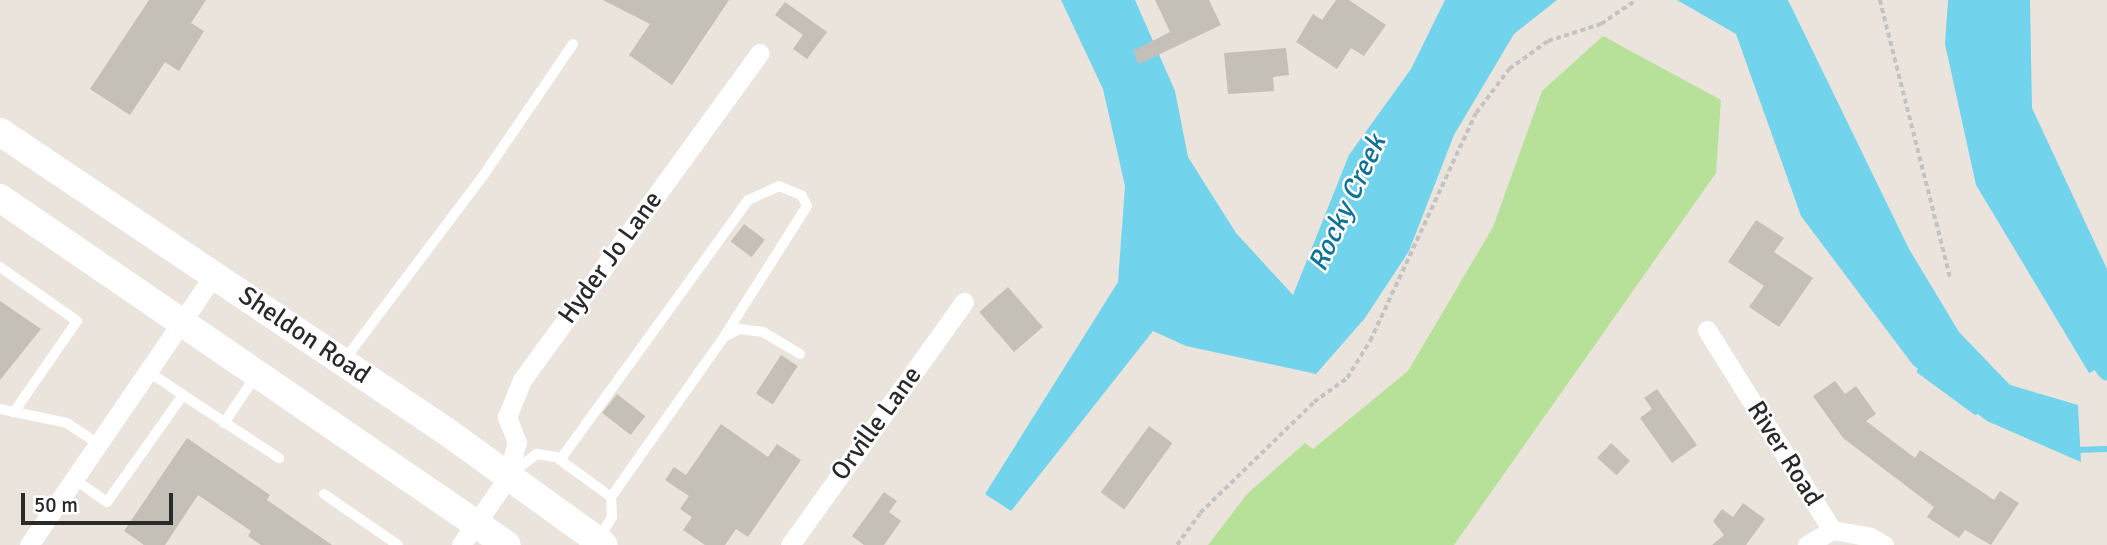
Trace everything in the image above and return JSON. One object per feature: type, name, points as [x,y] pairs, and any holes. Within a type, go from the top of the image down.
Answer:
[{"type":"main road","name":"Sheldon Road","points":[[0,132],[214,275],[601,543]]},
{"type":"main road","points":[[0,198],[257,374],[468,534],[507,545]]},
{"type":"street","name":"Hyder Jo Lane","points":[[508,477],[517,442],[507,417],[522,380],[760,53]]},
{"type":"street","points":[[29,545],[214,275]]},
{"type":"street","name":"Orville Lane","points":[[790,545],[964,302]]},
{"type":"street","name":"River Road","points":[[1707,330],[1832,530],[1870,537],[1884,545]]},
{"type":"street","points":[[468,534],[508,477]]},
{"type":"street","points":[[1807,545],[1832,530]]},
{"type":"lane","points":[[342,363],[485,173],[573,44]]},
{"type":"lane","points":[[560,460],[748,200],[779,186],[802,196],[807,206],[724,337],[611,497],[612,517],[601,543]]},
{"type":"lane","points":[[0,267],[77,321],[14,412]]},
{"type":"lane","points":[[724,337],[739,329],[763,332],[800,354]]},
{"type":"lane","points":[[148,371],[279,458]]},
{"type":"lane","points":[[224,423],[257,374]]},
{"type":"lane","points":[[74,479],[107,502],[183,395]]},
{"type":"lane","points":[[0,410],[67,423],[98,444]]},
{"type":"lane","points":[[508,477],[537,454],[560,460],[611,497]]},
{"type":"lane","points":[[324,494],[398,545]]},
{"type":"path","points":[[1177,545],[1200,513],[1314,402],[1347,378],[1370,341],[1476,113],[1509,69],[1548,41],[1601,24],[1636,0]]},
{"type":"path","points":[[1880,0],[1950,277]]},
{"type":"green space","points":[[1603,36],[1721,100],[1716,173],[1454,545],[1208,545],[1247,494],[1305,443],[1313,449],[1408,371],[1493,227],[1542,91]]},
{"type":"water","points":[[1061,0],[1135,0],[1175,91],[1188,157],[1236,233],[1293,295],[1349,155],[1411,69],[1445,0],[1557,0],[1514,34],[1454,135],[1409,251],[1365,318],[1316,374],[1186,346],[1153,331],[1011,511],[985,494],[1118,282],[1125,186],[1103,89]]},
{"type":"water","points":[[1677,0],[1788,0],[1909,249],[1959,332],[2010,385],[2078,405],[2081,462],[1987,421],[1913,365],[1801,216],[1736,34]]},
{"type":"water","points":[[1948,0],[2030,0],[2032,108],[2107,269],[2107,364],[2089,373],[1976,185],[1945,44]]},
{"type":"building","points":[[149,0],[206,0],[191,23],[204,31],[179,71],[165,62],[130,115],[90,89]]},
{"type":"building","points":[[603,0],[729,0],[672,85],[629,55],[650,24]]},
{"type":"building","points":[[1155,0],[1209,0],[1221,25],[1139,64],[1133,51],[1170,32]]},
{"type":"building","points":[[1336,0],[1349,0],[1386,25],[1364,56],[1351,48],[1337,69],[1296,42],[1313,14],[1322,20]]},
{"type":"building","points":[[785,2],[827,32],[807,59],[793,49],[803,35],[775,15]]},
{"type":"building","points":[[1286,48],[1289,75],[1273,77],[1274,91],[1228,94],[1224,53]]},
{"type":"building","points":[[1756,220],[1784,238],[1774,252],[1813,278],[1779,327],[1749,307],[1764,286],[1728,262]]},
{"type":"building","points":[[744,224],[765,240],[752,257],[731,242]]},
{"type":"building","points":[[1008,287],[1043,327],[1014,352],[979,312]]},
{"type":"building","points":[[0,301],[41,329],[0,380]]},
{"type":"building","points":[[781,355],[798,366],[773,404],[756,394]]},
{"type":"building","points":[[1835,381],[1845,394],[1856,386],[1876,414],[1866,421],[1915,458],[1920,450],[1994,500],[2000,491],[2019,503],[1991,545],[1965,530],[1959,538],[1927,517],[1934,507],[1843,438],[1813,396]]},
{"type":"building","points":[[1657,389],[1697,445],[1672,463],[1640,418],[1652,409],[1644,398]]},
{"type":"building","points":[[617,394],[645,416],[631,435],[602,413]]},
{"type":"building","points":[[721,424],[768,457],[777,444],[801,460],[748,537],[736,529],[725,545],[705,545],[683,530],[692,517],[680,509],[689,496],[665,480],[674,467],[686,475]]},
{"type":"building","points":[[1149,426],[1172,443],[1124,509],[1101,492]]},
{"type":"building","points":[[187,438],[270,495],[267,500],[332,545],[261,545],[248,536],[251,531],[198,495],[165,545],[144,545],[124,531]]},
{"type":"building","points":[[1611,443],[1630,461],[1616,475],[1597,458]]},
{"type":"building","points":[[884,492],[897,501],[889,512],[901,521],[884,545],[864,545],[852,536]]},
{"type":"building","points":[[1743,503],[1765,519],[1746,545],[1712,545],[1724,535],[1713,521],[1722,509],[1733,517]]},
{"type":"waterway","points":[[2087,342],[2107,370]]},
{"type":"waterway","name":"Rocky Creek","points":[[1920,371],[1976,412]]},
{"type":"waterway","name":"Rocky Creek","points":[[2075,450],[2107,449]]}]
